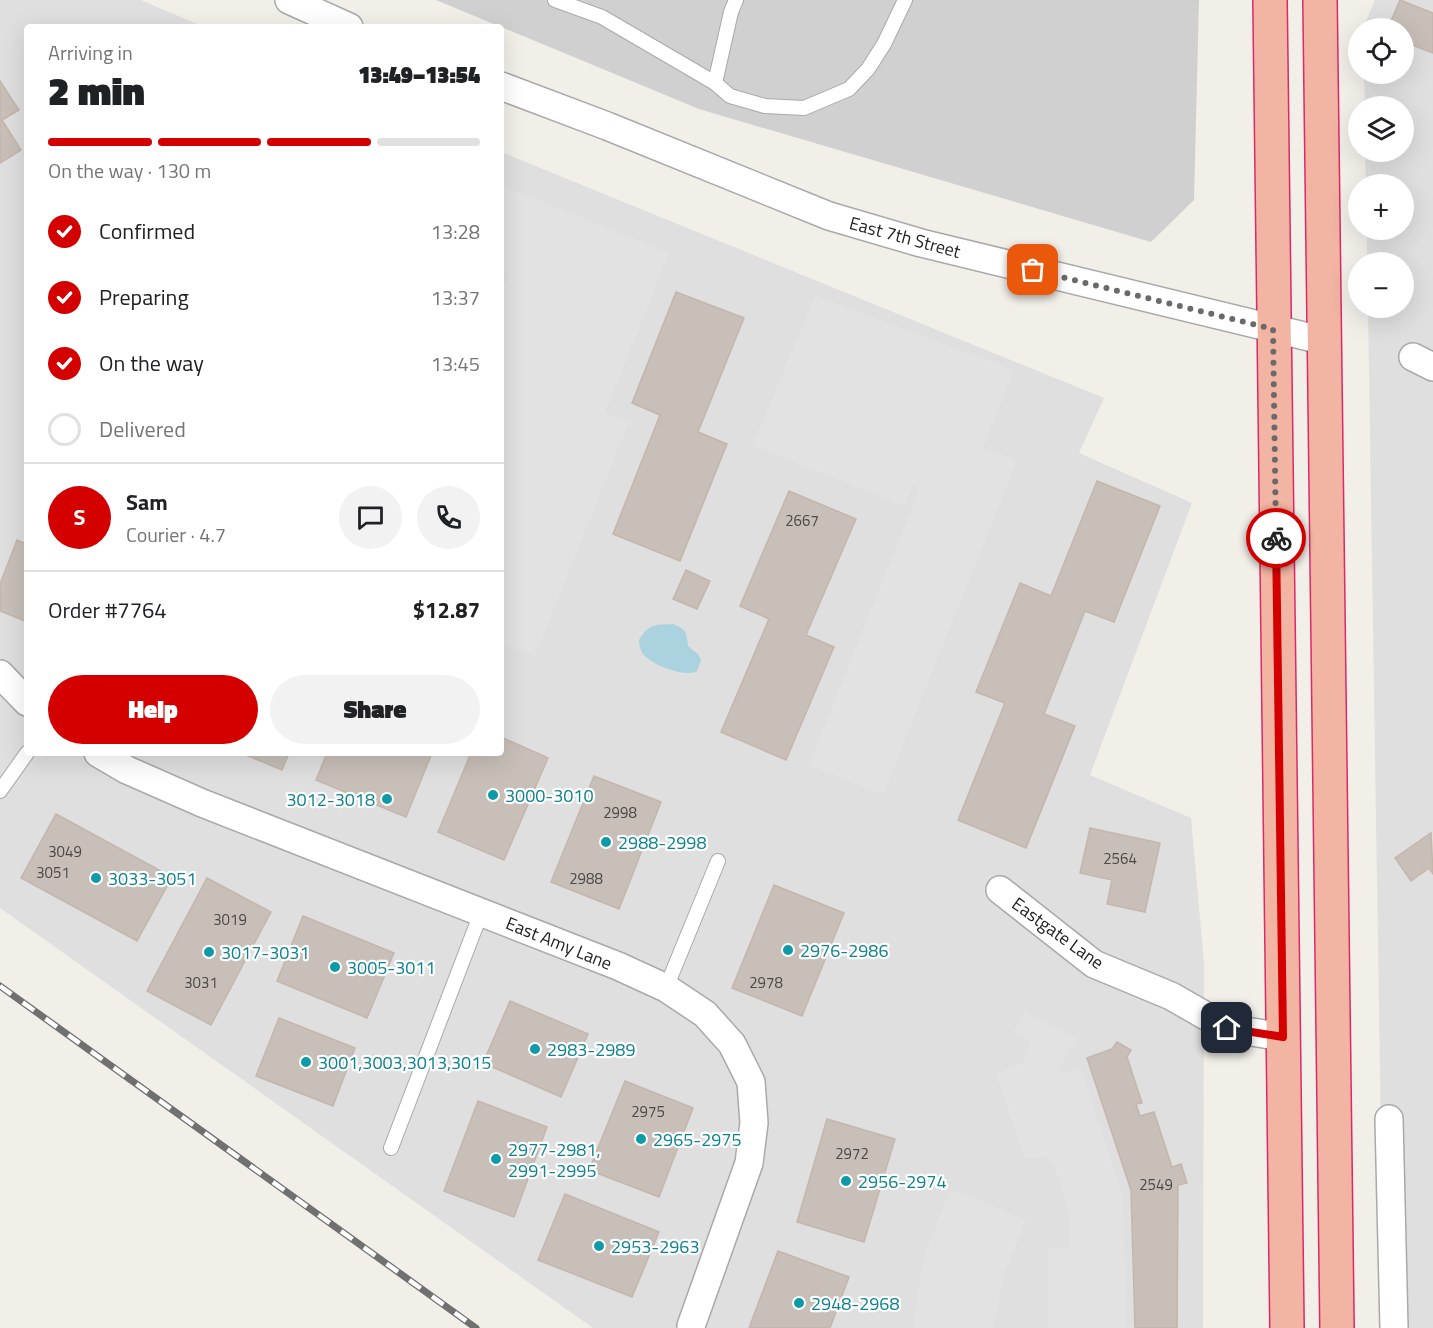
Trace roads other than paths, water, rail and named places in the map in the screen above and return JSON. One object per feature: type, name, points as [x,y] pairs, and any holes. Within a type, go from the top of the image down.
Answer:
[{"type":"highway","points":[[1270,0],[1287,1328]]},
{"type":"highway","points":[[1320,0],[1337,1328]]},
{"type":"street","points":[[289,0],[342,24]]},
{"type":"street","name":"East 7th Street","points":[[504,88],[607,126],[829,216],[921,243],[1325,341]]},
{"type":"street","points":[[0,674],[24,699]]},
{"type":"street","name":"East Amy Lane","points":[[104,756],[127,770],[202,803],[618,966],[666,988],[705,1014],[732,1044],[750,1082],[754,1123],[749,1163],[691,1326]]},
{"type":"street","name":"Eastgate Lane","points":[[1000,890],[1094,964],[1170,996],[1227,1028],[1283,1037]]},
{"type":"street","points":[[1389,1119],[1394,1328]]},
{"type":"lane","points":[[555,0],[602,17],[716,82],[729,96],[765,106],[794,108],[804,108],[849,89],[868,69],[884,44],[905,0]]},
{"type":"lane","points":[[716,82],[731,12],[736,0]]},
{"type":"lane","points":[[0,791],[25,756]]},
{"type":"lane","points":[[666,988],[718,861]]},
{"type":"lane","points":[[391,1148],[481,913]]},
{"type":"water","points":[[673,624],[683,630],[688,646],[698,654],[701,660],[697,671],[677,672],[653,662],[643,654],[639,640],[646,630],[657,625]]},
{"type":"railway","points":[[0,986],[476,1328]]},
{"type":"place","name":"3000-3010","points":[[493,795]]},
{"type":"place","name":"3012-3018","points":[[387,799]]},
{"type":"place","name":"2988-2998","points":[[606,842]]},
{"type":"place","name":"3033-3051","points":[[96,878]]},
{"type":"place","name":"2976-2986","points":[[788,950]]},
{"type":"place","name":"3017-3031","points":[[209,952]]},
{"type":"place","name":"3005-3011","points":[[335,967]]},
{"type":"place","name":"2983-2989","points":[[535,1049]]},
{"type":"place","name":"3001,3003,3013,3015","points":[[306,1062]]},
{"type":"place","name":"2965-2975","points":[[641,1139]]},
{"type":"place","name":"2977-2981, 2991-2995","points":[[496,1159]]},
{"type":"place","name":"2956-2974","points":[[846,1181]]},
{"type":"place","name":"2953-2963","points":[[599,1246]]},
{"type":"place","name":"2948-2968","points":[[799,1303]]}]
